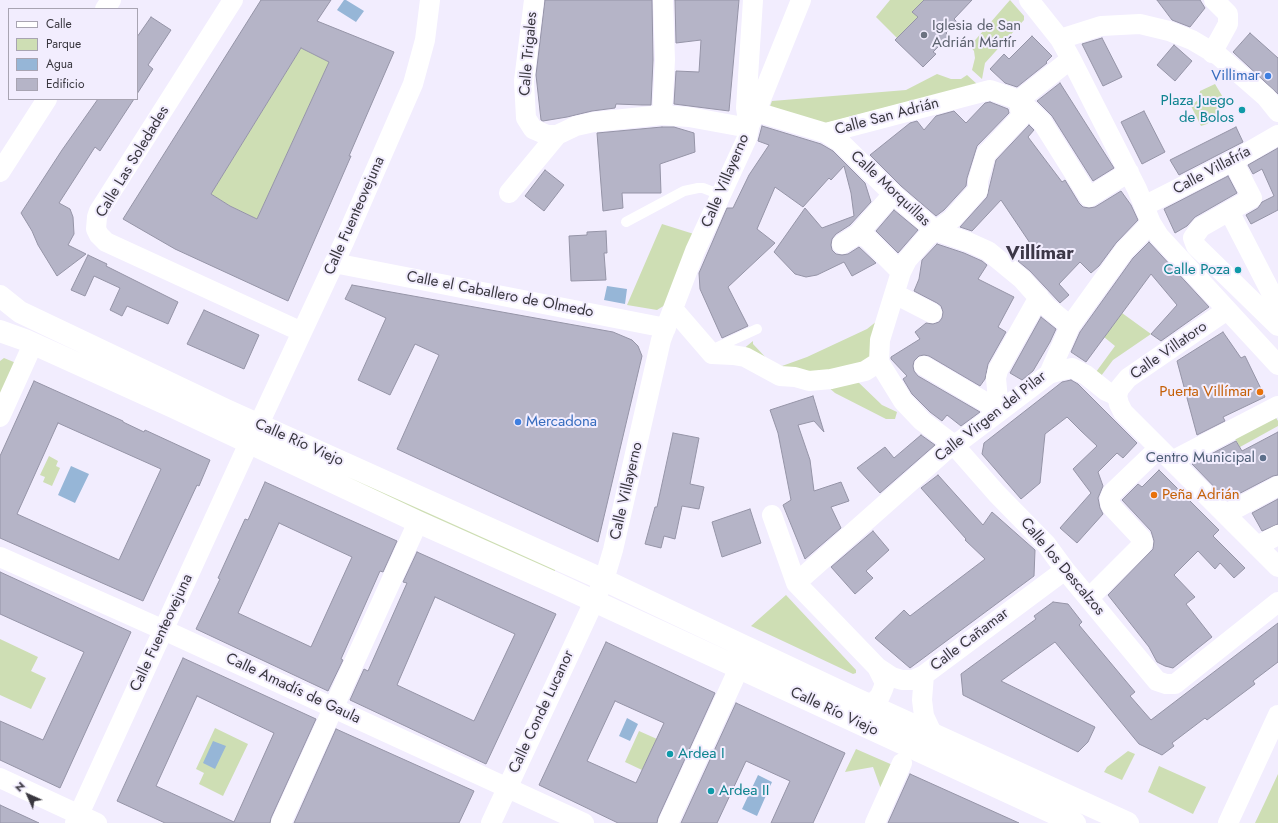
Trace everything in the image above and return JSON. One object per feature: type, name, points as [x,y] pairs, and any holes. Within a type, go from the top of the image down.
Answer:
[{"type":"main road","name":"Calle Río Viejo","points":[[0,296],[25,315],[219,407],[604,580],[867,704],[1128,823]]},
{"type":"main road","name":"Calle Río Viejo","points":[[0,331],[33,344],[1075,823]]},
{"type":"street","name":"Calle Las Soledades","points":[[233,0],[99,211],[96,229],[102,239],[112,245],[302,332]]},
{"type":"street","name":"Calle Fuenteovejuna","points":[[259,424],[334,263],[413,84],[425,40],[430,0]]},
{"type":"street","name":"Calle Trigales","points":[[534,0],[524,81],[526,118],[533,129],[547,135],[557,135]]},
{"type":"street","points":[[662,115],[665,60],[663,0]]},
{"type":"street","name":"Calle Villayerno","points":[[604,580],[613,550],[661,340],[695,251],[747,138],[752,121],[746,108],[752,0]]},
{"type":"street","points":[[752,121],[801,0]]},
{"type":"street","points":[[1029,0],[1060,39],[1138,189],[1147,215],[1159,236],[1278,365]]},
{"type":"street","points":[[1214,0],[1228,14],[1228,24],[1215,55]]},
{"type":"street","points":[[1060,39],[1101,26],[1140,24],[1169,31],[1192,40],[1215,55],[1266,97],[1278,112]]},
{"type":"street","points":[[1019,100],[1071,59]]},
{"type":"street","name":"Calle San Adrián","points":[[557,135],[576,126],[594,122],[662,115],[752,121],[763,114],[826,134],[990,90],[1019,100]]},
{"type":"street","points":[[0,172],[46,100]]},
{"type":"street","points":[[1019,100],[1042,122],[1089,197],[1129,172]]},
{"type":"street","points":[[670,319],[712,354],[745,357],[780,376],[795,377],[809,381],[831,379],[865,372],[879,362],[880,340],[901,272],[908,260],[927,237],[952,219],[978,190],[978,181],[986,154],[1021,117],[1019,100]]},
{"type":"street","name":"Calle Morquillas","points":[[826,134],[840,142],[893,194],[936,231],[968,242],[988,251],[1022,279],[1047,307],[1070,326]]},
{"type":"street","points":[[509,193],[557,135]]},
{"type":"street","name":"Calle Villafría","points":[[1147,215],[1233,161],[1278,135]]},
{"type":"street","points":[[1233,161],[1252,198],[1202,227],[1193,238],[1196,246],[1278,326]]},
{"type":"street","points":[[893,194],[850,239],[867,238],[901,272]]},
{"type":"street","points":[[1228,211],[1278,306]]},
{"type":"street","name":"Calle Virgen del Pilar","points":[[796,583],[954,445],[1049,374],[1070,326],[1124,251],[1147,215]]},
{"type":"street","name":"Calle el Caballero de Olmedo","points":[[334,263],[670,319]]},
{"type":"street","points":[[895,294],[932,313]]},
{"type":"street","points":[[999,412],[996,378],[998,370],[1039,297]]},
{"type":"street","name":"Calle Villatoro","points":[[1117,396],[1119,390],[1128,378],[1227,310]]},
{"type":"street","points":[[0,417],[33,344]]},
{"type":"street","name":"Calle los Descalzos","points":[[879,362],[903,401],[931,429],[954,445],[997,494],[1046,544],[1065,570],[1157,681],[1170,685],[1175,684],[1278,602]]},
{"type":"street","points":[[924,366],[987,403],[999,412]]},
{"type":"street","points":[[1049,374],[1072,368],[1086,375],[1106,391],[1117,396],[1123,412],[1161,454],[1226,514],[1278,567]]},
{"type":"street","points":[[1089,598],[1143,543],[1142,539],[1112,507],[1110,498],[1112,493],[1161,454],[1278,406]]},
{"type":"street","name":"Calle Fuenteovejuna","points":[[77,819],[249,443]]},
{"type":"street","points":[[1226,514],[1271,490]]},
{"type":"street","name":"Calle Río Viejo","points":[[772,515],[796,583],[877,667],[892,677],[902,680],[913,680],[924,675]]},
{"type":"street","points":[[281,823],[418,522]]},
{"type":"street","points":[[1257,546],[1278,535]]},
{"type":"street","name":"Calle Amadís de Gaula","points":[[0,557],[164,630],[584,823]]},
{"type":"street","name":"Calle Cañamar","points":[[932,734],[924,716],[922,700],[924,675],[1065,570]]},
{"type":"street","points":[[593,601],[604,580]]},
{"type":"street","name":"Calle Conde Lucanor","points":[[491,823],[593,601]]},
{"type":"street","name":"Calle Río Viejo","points":[[867,704],[875,701],[880,696],[885,683],[877,667]]},
{"type":"street","points":[[668,823],[739,668]]},
{"type":"street","points":[[1228,823],[1278,715]]},
{"type":"street","points":[[875,823],[902,763]]},
{"type":"street","points":[[0,778],[77,819],[97,823]]},
{"type":"lane","points":[[626,222],[684,192],[698,188],[703,188],[721,195]]},
{"type":"lane","points":[[709,350],[757,329]]},
{"type":"green space","points":[[890,0],[924,0],[913,12],[918,17],[897,38],[876,17]]},
{"type":"green space","points":[[1010,0],[1024,16],[1024,20],[985,63],[982,79],[972,70],[975,58],[974,51],[970,46]]},
{"type":"green space","points":[[301,48],[329,62],[257,219],[230,206],[211,194]]},
{"type":"green space","points":[[937,74],[951,79],[961,79],[967,75],[977,84],[822,124],[769,109],[772,101],[906,90]]},
{"type":"green space","points":[[1215,84],[1224,99],[1216,116],[1207,124],[1201,126],[1191,106],[1199,99],[1200,91]]},
{"type":"green space","points":[[662,224],[697,235],[665,305],[657,310],[627,305]]},
{"type":"green space","points":[[1122,313],[1151,334],[1113,360],[1101,376],[1096,372],[1115,346],[1104,337]]},
{"type":"green space","points":[[877,321],[869,361],[824,376],[784,372],[742,350],[753,341],[753,344],[769,361],[782,366],[807,357],[867,329]]},
{"type":"green space","points":[[4,358],[16,363],[0,398],[0,361]]},
{"type":"green space","points":[[856,380],[882,405],[897,412],[895,419],[886,419],[835,393],[827,386]]},
{"type":"green space","points":[[1275,416],[1278,421],[1278,426],[1240,447],[1234,437]]},
{"type":"green space","points":[[296,451],[556,568],[554,573],[295,454]]},
{"type":"green space","points":[[49,456],[58,461],[56,466],[60,468],[52,486],[43,482],[45,477],[40,475]]},
{"type":"green space","points":[[786,595],[856,670],[856,673],[853,674],[751,626]]},
{"type":"green space","points":[[0,639],[38,657],[31,671],[46,678],[31,709],[0,695]]},
{"type":"green space","points":[[215,728],[248,744],[223,796],[199,784],[204,773],[196,769]]},
{"type":"green space","points":[[639,731],[657,739],[642,770],[625,762]]},
{"type":"green space","points":[[856,749],[895,766],[882,792],[873,767],[845,772]]},
{"type":"green space","points":[[1128,751],[1135,754],[1122,780],[1104,772],[1107,767]]},
{"type":"green space","points":[[1159,766],[1206,787],[1193,814],[1148,792]]},
{"type":"green space","points":[[1278,774],[1278,823],[1255,823],[1265,802]]},
{"type":"water","points":[[344,0],[364,11],[356,22],[337,10]]},
{"type":"water","points":[[607,286],[627,289],[625,304],[604,300]]},
{"type":"water","points":[[71,466],[89,474],[75,503],[58,495]]},
{"type":"water","points":[[627,718],[638,724],[630,741],[619,736]]},
{"type":"water","points":[[213,741],[226,746],[215,769],[203,763]]},
{"type":"water","points":[[758,775],[772,782],[757,816],[742,809]]},
{"type":"building","points":[[261,0],[331,0],[317,21],[394,52],[288,301],[175,249],[123,219]],"holes":[[[301,48],[329,62],[257,219],[230,206],[211,194]]]},
{"type":"building","points":[[545,0],[652,0],[653,60],[651,105],[616,104],[615,108],[543,121],[541,120],[536,75]]},
{"type":"building","points":[[675,0],[739,0],[729,111],[674,104],[676,71],[699,72],[701,40],[676,43]]},
{"type":"building","name":"Iglesia de San Adrián Mártír","points":[[924,0],[972,0],[954,19],[957,22],[946,33],[949,36],[933,52],[936,54],[923,67],[895,40],[918,17],[912,12]]},
{"type":"building","points":[[1157,0],[1200,0],[1205,8],[1190,27],[1172,20]]},
{"type":"building","points":[[151,17],[171,30],[148,65],[153,69],[138,92],[138,36]]},
{"type":"building","points":[[1250,33],[1278,58],[1278,94],[1233,52]]},
{"type":"building","points":[[1032,36],[1052,56],[1046,62],[1047,63],[1017,87],[1005,83],[990,69],[1004,54],[1009,59]]},
{"type":"building","points":[[1102,38],[1122,77],[1103,86],[1082,44]]},
{"type":"building","points":[[1174,45],[1192,61],[1175,81],[1157,65]]},
{"type":"building","points":[[1060,83],[1114,168],[1093,181],[1052,116],[1037,101]]},
{"type":"building","points":[[97,100],[133,100],[100,151],[95,147],[59,203],[70,209],[73,217],[74,234],[68,245],[86,254],[57,276],[21,213],[62,150]]},
{"type":"building","points":[[990,102],[1008,109],[1009,113],[977,146],[966,186],[944,210],[936,216],[901,186],[870,155],[910,123],[917,121],[924,130],[936,116],[954,111],[966,123],[985,103]]},
{"type":"building","points":[[1144,111],[1165,152],[1142,164],[1121,122]]},
{"type":"building","points":[[1029,125],[1034,130],[1028,137],[1062,182],[1065,180],[1083,207],[1095,207],[1121,191],[1131,205],[1138,220],[1116,243],[1099,266],[1091,273],[1080,262],[1059,284],[1069,295],[1060,303],[1030,271],[1018,261],[1034,249],[1001,200],[972,231],[960,227],[987,197],[996,160]]},
{"type":"building","points":[[762,126],[821,144],[833,151],[865,183],[871,202],[850,225],[836,234],[832,239],[831,245],[832,250],[836,254],[842,255],[848,254],[859,247],[876,263],[852,276],[844,262],[817,275],[806,277],[795,274],[774,252],[805,208],[822,228],[854,216],[851,193],[844,166],[831,180],[829,178],[803,207],[775,187],[757,229],[775,243],[728,287],[748,326],[722,338],[700,289],[699,273],[727,208],[733,208],[749,175],[769,145],[758,141]]},
{"type":"building","points":[[674,127],[694,133],[695,152],[660,164],[661,193],[622,193],[623,208],[603,211],[597,133]]},
{"type":"building","points":[[1236,127],[1243,142],[1179,175],[1170,160]]},
{"type":"building","points":[[1278,148],[1278,210],[1251,224],[1246,215],[1258,208],[1262,202],[1274,196],[1262,169],[1253,174],[1248,165]]},
{"type":"building","points":[[545,170],[564,185],[544,211],[525,196]]},
{"type":"building","points":[[1228,176],[1237,193],[1195,217],[1187,226],[1175,233],[1164,209]]},
{"type":"building","points":[[894,210],[918,230],[898,253],[876,231]]},
{"type":"building","points":[[606,231],[607,253],[604,253],[606,280],[571,281],[569,236],[587,235],[587,232]]},
{"type":"building","points":[[1149,242],[1209,307],[1161,341],[1151,334],[1177,305],[1151,274],[1086,362],[1071,352],[1080,332],[1133,258]]},
{"type":"building","points":[[937,244],[982,261],[987,265],[978,279],[1014,297],[998,327],[1006,332],[988,364],[985,379],[980,386],[929,356],[919,356],[914,361],[914,371],[918,376],[980,412],[961,426],[947,415],[942,421],[930,412],[912,394],[903,379],[907,376],[891,359],[891,357],[920,339],[915,332],[926,323],[933,324],[939,322],[942,318],[943,312],[941,306],[914,291],[919,279],[922,260]]},
{"type":"building","points":[[88,255],[107,264],[106,266],[178,302],[168,324],[127,306],[122,316],[110,310],[120,288],[94,276],[85,296],[71,290]]},
{"type":"building","name":"Mercadona","points":[[352,285],[613,332],[632,340],[638,346],[642,356],[598,542],[397,449],[439,355],[415,344],[390,395],[358,380],[386,318],[345,299]]},
{"type":"building","points":[[204,310],[259,335],[244,369],[187,344]]},
{"type":"building","points":[[1041,317],[1056,329],[1033,371],[1022,380],[1010,373]]},
{"type":"building","points":[[1223,332],[1241,358],[1245,356],[1265,397],[1223,417],[1225,421],[1197,435],[1177,361]]},
{"type":"building","points":[[1071,380],[1078,384],[1137,443],[1123,458],[1117,453],[1098,472],[1103,486],[1098,498],[1103,514],[1077,543],[1060,528],[1091,493],[1073,469],[1097,446],[1067,417],[1045,434],[1040,483],[1021,499],[982,454],[984,443],[1062,382]]},
{"type":"building","points":[[34,381],[144,432],[145,430],[210,460],[199,486],[197,485],[143,601],[0,538],[0,456]],"holes":[[[58,423],[161,469],[119,560],[17,514]]]},
{"type":"building","points":[[813,396],[824,432],[814,421],[798,425],[810,460],[814,491],[841,482],[849,501],[831,507],[841,528],[805,559],[783,505],[791,500],[778,433],[770,410]]},
{"type":"building","points":[[1278,432],[1278,475],[1273,476],[1227,500],[1192,464],[1236,441],[1242,451]]},
{"type":"building","points":[[673,433],[699,438],[690,484],[704,487],[699,509],[682,506],[675,539],[664,536],[661,548],[645,544],[655,507],[657,507]]},
{"type":"building","points":[[921,435],[935,445],[880,493],[857,468],[885,447],[894,458]]},
{"type":"building","points":[[1159,470],[1219,530],[1213,536],[1245,568],[1234,578],[1220,563],[1215,569],[1198,551],[1174,575],[1195,597],[1186,604],[1212,637],[1173,668],[1157,662],[1149,647],[1108,595],[1153,549],[1154,541],[1151,531],[1122,500],[1138,484],[1142,487]]},
{"type":"building","points":[[938,475],[983,525],[992,512],[1035,550],[1034,576],[910,668],[875,638],[904,610],[910,616],[985,559],[965,540],[966,539],[921,488]]},
{"type":"building","points":[[265,482],[397,541],[383,572],[380,571],[341,659],[343,660],[328,691],[196,629],[220,579],[218,578],[245,519],[248,520]],"holes":[[[279,523],[352,557],[311,647],[238,613]]]},
{"type":"building","points":[[1278,499],[1278,524],[1262,531],[1252,513]]},
{"type":"building","points":[[750,509],[761,543],[722,557],[712,522]]},
{"type":"building","points":[[873,531],[889,550],[866,571],[873,578],[855,594],[831,567]]},
{"type":"building","points":[[417,552],[556,614],[486,764],[350,700],[364,669],[368,671],[407,583],[403,582]],"holes":[[[435,597],[515,634],[474,721],[397,685]]]},
{"type":"building","points":[[0,572],[131,632],[60,788],[0,760],[0,721],[43,740],[84,652],[0,614]]},
{"type":"building","points":[[1053,602],[1068,604],[1082,622],[1079,625],[1135,692],[1130,696],[1151,720],[1278,623],[1278,662],[1253,681],[1255,684],[1207,720],[1205,718],[1172,743],[1174,746],[1162,755],[1139,744],[1055,642],[1001,681],[1095,727],[1088,742],[1078,752],[963,695],[961,674],[1036,619],[1034,616]]},
{"type":"building","points":[[606,642],[715,693],[657,823],[618,823],[539,785]],"holes":[[[615,701],[664,723],[636,783],[587,761]]]},
{"type":"building","points":[[183,658],[316,719],[270,823],[165,823],[117,801]],"holes":[[[197,696],[274,733],[234,822],[156,786]]]},
{"type":"building","points":[[736,703],[845,753],[813,823],[771,823],[790,781],[746,761],[717,823],[681,823]]},
{"type":"building","points":[[336,729],[474,791],[459,823],[294,823]]},
{"type":"building","points":[[910,774],[1019,823],[888,823]]},
{"type":"building","points":[[0,805],[39,823],[0,823]]},
{"type":"place","name":"Iglesia de San Adrián Mártír","points":[[924,35]]},
{"type":"place","name":"Villimar","points":[[1268,76]]},
{"type":"place","name":"Plaza Juego de Bolos","points":[[1242,110]]},
{"type":"place","name":"Calle Poza","points":[[1238,270]]},
{"type":"place","name":"Puerta Villímar","points":[[1260,392]]},
{"type":"place","name":"Mercadona","points":[[518,422]]},
{"type":"place","name":"Centro Municipal","points":[[1263,458]]},
{"type":"place","name":"Peña Adrián","points":[[1154,495]]},
{"type":"place","name":"Ardea I","points":[[670,754]]},
{"type":"place","name":"Ardea II","points":[[711,791]]},
{"type":"district","name":"Villímar","points":[[1040,254]]}]
